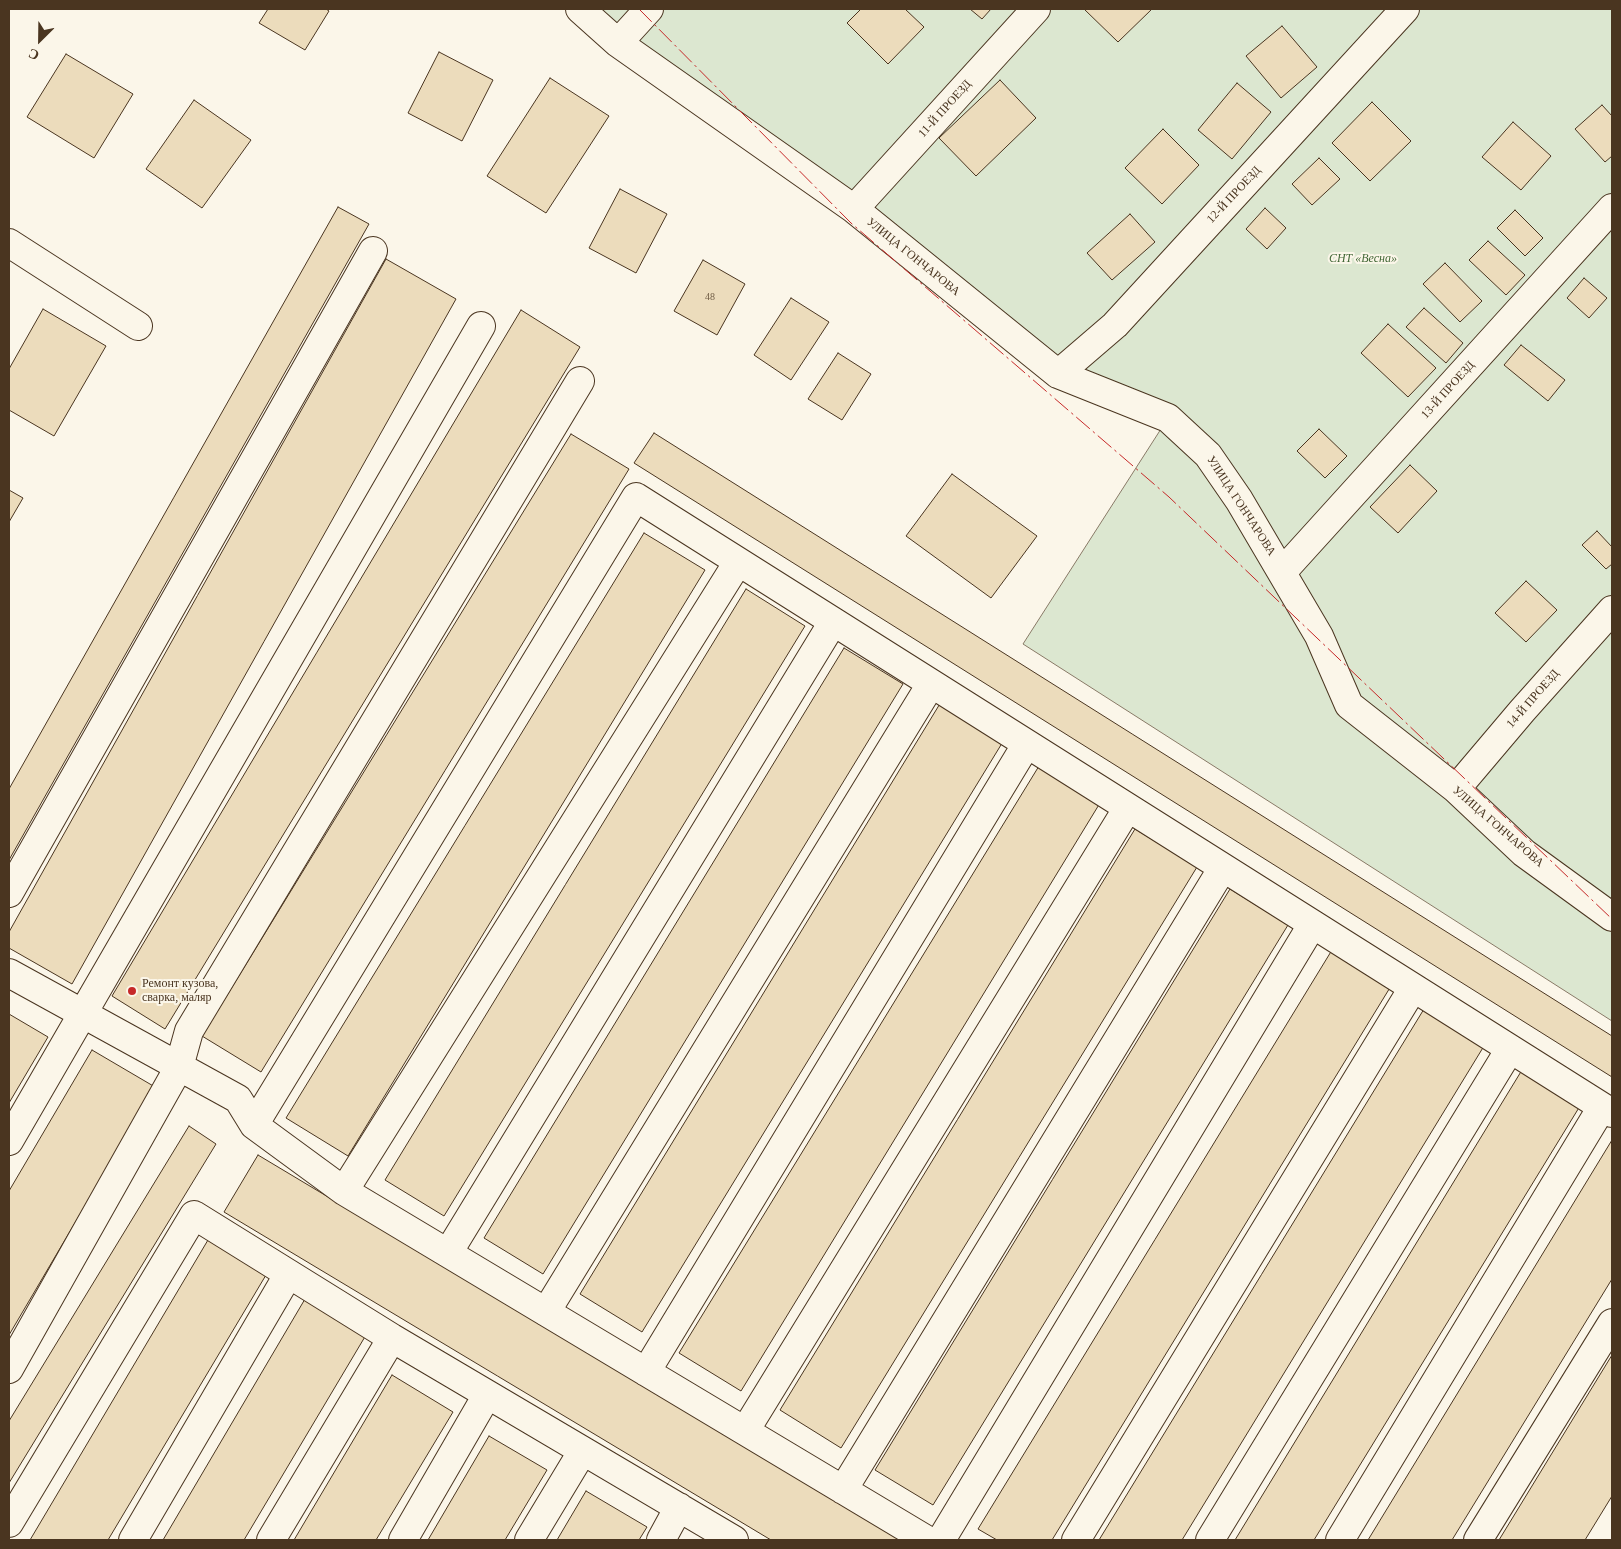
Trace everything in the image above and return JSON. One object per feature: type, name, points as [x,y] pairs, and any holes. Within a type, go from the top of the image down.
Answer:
[{"type":"street","name":"УЛИЦА ГОНЧАРОВА","points":[[580,9],[618,43],[854,209],[1058,374],[1168,418],[1208,455],[1239,500],[1283,571],[1319,636],[1349,704],[1456,789],[1524,853],[1612,917]]},
{"type":"street","points":[[618,43],[649,9]]},
{"type":"street","name":"11-Й ПРОЕЗД","points":[[854,209],[1036,9]]},
{"type":"street","name":"12-Й ПРОЕЗД","points":[[1058,374],[1115,324],[1405,9]]},
{"type":"street","name":"13-Й ПРОЕЗД","points":[[1283,571],[1612,208]]},
{"type":"street","points":[[9,243],[138,326]]},
{"type":"street","points":[[9,893],[373,251]]},
{"type":"street","points":[[9,1141],[481,326]]},
{"type":"street","points":[[9,1369],[179,1067],[189,1031],[580,381]]},
{"type":"street","points":[[254,1125],[636,497],[1222,869],[1607,1110],[1340,1540]]},
{"type":"street","points":[[344,1191],[738,562]]},
{"type":"street","name":"14-Й ПРОЕЗД","points":[[1456,789],[1612,610]]},
{"type":"street","points":[[448,1253],[833,622]]},
{"type":"street","points":[[546,1312],[931,684]]},
{"type":"street","points":[[646,1372],[1026,745]]},
{"type":"street","points":[[745,1431],[1127,809]]},
{"type":"street","points":[[843,1490],[1222,869]]},
{"type":"street","points":[[941,1540],[1312,925]]},
{"type":"street","points":[[9,973],[238,1099],[254,1125],[344,1191],[926,1540]]},
{"type":"street","points":[[1076,1540],[1413,988]]},
{"type":"street","points":[[1210,1540],[1510,1049]]},
{"type":"street","points":[[9,1522],[194,1215],[392,1338],[582,1452],[680,1507],[734,1540]]},
{"type":"street","points":[[133,1540],[288,1275]]},
{"type":"street","points":[[1478,1540],[1612,1323]]},
{"type":"street","points":[[271,1540],[392,1338]]},
{"type":"street","points":[[403,1540],[487,1395]]},
{"type":"street","points":[[529,1540],[582,1452]]},
{"type":"street","points":[[660,1540],[680,1507]]},
{"type":"green space","name":"СНТ «Весна»","points":[[580,9],[1612,9],[1612,1021],[1023,644],[1168,418],[1058,374]]},
{"type":"building","points":[[268,9],[326,9],[329,11],[305,50],[259,23]]},
{"type":"building","points":[[861,9],[905,9],[924,27],[888,64],[847,23]]},
{"type":"building","points":[[970,9],[991,9],[982,19]]},
{"type":"building","points":[[1084,9],[1152,9],[1118,42]]},
{"type":"building","points":[[1282,26],[1317,67],[1281,98],[1246,56]]},
{"type":"building","points":[[439,52],[493,80],[462,141],[408,113]]},
{"type":"building","points":[[66,54],[133,94],[94,158],[27,117]]},
{"type":"building","points":[[550,78],[609,116],[546,213],[487,176]]},
{"type":"building","points":[[1000,80],[1036,118],[976,176],[939,138]]},
{"type":"building","points":[[1237,83],[1271,112],[1232,159],[1198,130]]},
{"type":"building","points":[[194,100],[251,140],[202,208],[146,169]]},
{"type":"building","points":[[1372,102],[1411,141],[1370,181],[1332,143]]},
{"type":"building","points":[[1602,105],[1612,116],[1612,156],[1605,162],[1575,129]]},
{"type":"building","points":[[1513,122],[1551,156],[1521,190],[1482,157]]},
{"type":"building","points":[[1163,129],[1199,165],[1162,204],[1125,168]]},
{"type":"building","points":[[1319,158],[1340,179],[1312,205],[1292,184]]},
{"type":"building","points":[[620,189],[667,214],[636,273],[589,248]]},
{"type":"building","points":[[338,207],[369,224],[9,860],[9,789]]},
{"type":"building","points":[[1265,208],[1286,228],[1267,249],[1246,229]]},
{"type":"building","points":[[1515,210],[1543,238],[1525,256],[1497,228]]},
{"type":"building","points":[[1130,214],[1155,242],[1112,280],[1087,253]]},
{"type":"building","points":[[1488,241],[1525,275],[1506,295],[1469,260]]},
{"type":"building","points":[[386,259],[456,299],[72,984],[9,948],[9,932]]},
{"type":"building","points":[[703,260],[745,284],[717,335],[674,311]]},
{"type":"building","points":[[1445,263],[1482,301],[1460,322],[1423,284]]},
{"type":"building","points":[[1584,278],[1607,298],[1589,318],[1567,298]]},
{"type":"building","points":[[791,298],[829,322],[791,380],[754,355]]},
{"type":"building","points":[[1424,308],[1463,343],[1446,363],[1406,327]]},
{"type":"building","points":[[43,309],[106,346],[54,436],[9,410],[9,369]]},
{"type":"building","points":[[521,310],[580,347],[165,1029],[112,996]]},
{"type":"building","points":[[1388,324],[1436,368],[1408,397],[1361,353]]},
{"type":"building","points":[[1521,345],[1565,380],[1548,401],[1504,365]]},
{"type":"building","points":[[838,353],[871,374],[842,420],[808,399]]},
{"type":"building","points":[[1319,429],[1347,456],[1325,478],[1297,451]]},
{"type":"building","points":[[654,433],[1612,1036],[1612,1077],[634,463]]},
{"type":"building","points":[[571,434],[629,469],[261,1072],[202,1036]]},
{"type":"building","points":[[1410,465],[1437,491],[1398,533],[1370,507]]},
{"type":"building","points":[[952,474],[1037,536],[991,598],[906,536]]},
{"type":"building","points":[[9,490],[23,498],[9,522]]},
{"type":"building","points":[[1597,531],[1612,547],[1612,564],[1606,569],[1582,545]]},
{"type":"building","points":[[644,533],[705,570],[348,1156],[286,1118]]},
{"type":"building","points":[[1526,581],[1557,610],[1526,642],[1495,613]]},
{"type":"building","points":[[746,589],[805,626],[444,1216],[385,1180]]},
{"type":"building","points":[[844,648],[903,684],[543,1274],[484,1238]]},
{"type":"building","points":[[941,702],[1004,740],[642,1332],[580,1294]]},
{"type":"building","points":[[1039,766],[1100,803],[741,1391],[679,1353]]},
{"type":"building","points":[[1135,829],[1197,867],[841,1448],[780,1410]]},
{"type":"building","points":[[1230,889],[1288,925],[933,1505],[875,1470]]},
{"type":"building","points":[[1332,950],[1391,986],[1052,1540],[997,1540],[978,1529]]},
{"type":"building","points":[[1424,1009],[1484,1046],[1182,1540],[1099,1540]]},
{"type":"building","points":[[9,1014],[48,1037],[9,1103]]},
{"type":"building","points":[[92,1050],[155,1087],[9,1335],[9,1191]]},
{"type":"building","points":[[1522,1070],[1580,1106],[1314,1540],[1235,1540]]},
{"type":"building","points":[[189,1126],[216,1144],[9,1483],[9,1421]]},
{"type":"building","points":[[1612,1140],[1612,1279],[1452,1540],[1368,1540]]},
{"type":"building","points":[[258,1155],[901,1540],[771,1540],[224,1212]]},
{"type":"building","points":[[208,1240],[266,1275],[108,1540],[30,1540]]},
{"type":"building","points":[[305,1299],[366,1335],[244,1540],[163,1540]]},
{"type":"building","points":[[1612,1355],[1612,1496],[1585,1540],[1499,1540]]},
{"type":"building","points":[[392,1375],[453,1412],[376,1540],[294,1540]]},
{"type":"building","points":[[489,1436],[547,1470],[505,1540],[428,1540]]},
{"type":"building","points":[[586,1491],[647,1527],[639,1540],[557,1540]]},
{"type":"power","points":[[639,9],[851,223],[1169,497],[1612,919]]},
{"type":"place","name":"Ремонт кузова, сварка, маляр","points":[[132,991]]}]
